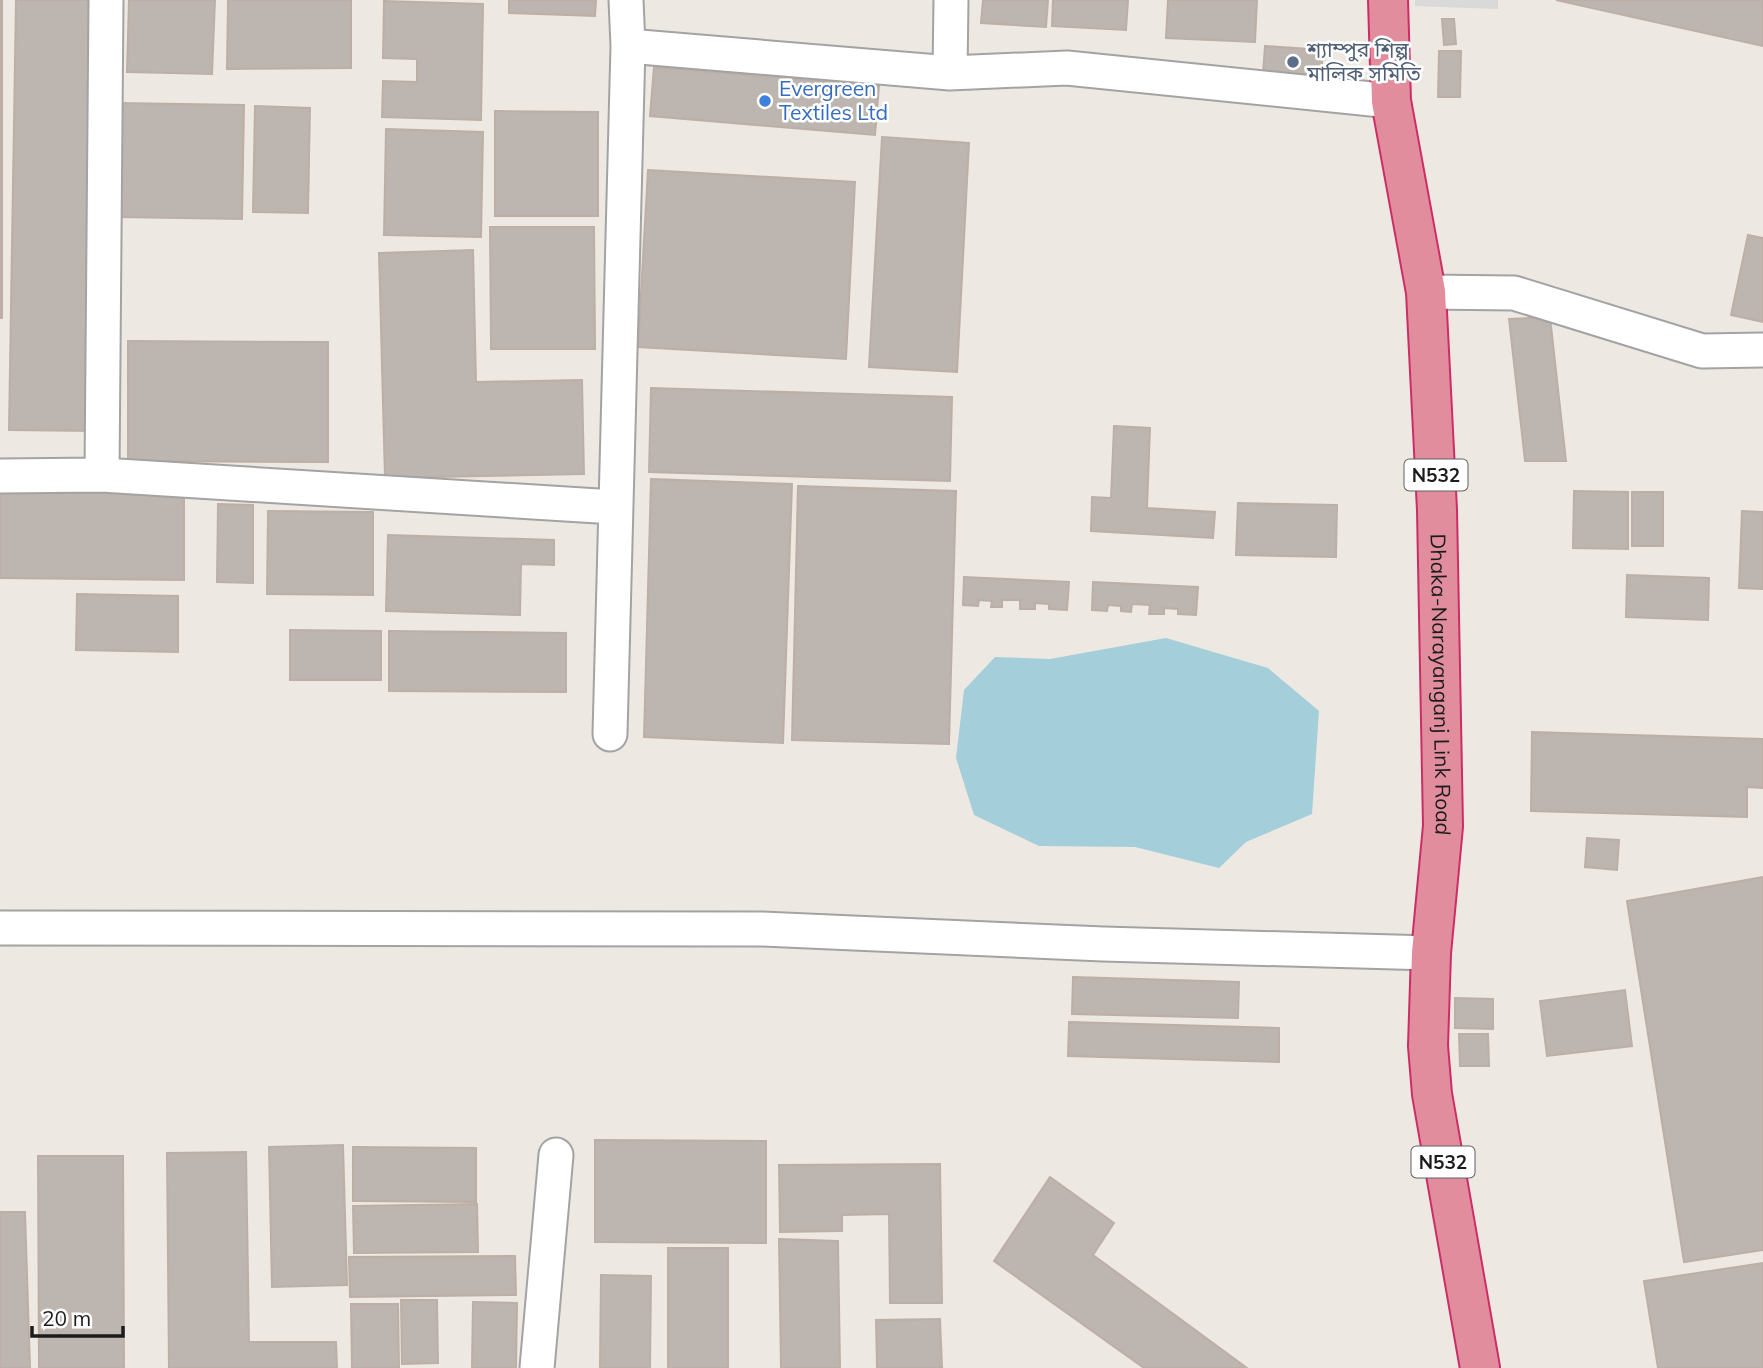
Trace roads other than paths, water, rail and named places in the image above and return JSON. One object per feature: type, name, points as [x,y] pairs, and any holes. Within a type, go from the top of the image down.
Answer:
[{"type":"highway","name":"Dhaka-Narayanganj Link Road","points":[[1388,0],[1391,101],[1426,292],[1437,510],[1443,826],[1431,953],[1428,1046],[1432,1094],[1480,1368]]},
{"type":"street","points":[[102,475],[106,0]]},
{"type":"street","points":[[610,734],[628,46],[626,0]]},
{"type":"street","points":[[950,73],[951,0]]},
{"type":"street","points":[[628,46],[950,73],[1067,68],[1391,101]]},
{"type":"street","points":[[1426,292],[1514,293],[1702,351],[1763,351]]},
{"type":"street","points":[[0,476],[102,475],[614,507]]},
{"type":"street","points":[[0,928],[762,929],[1103,944],[1431,953]]},
{"type":"street","points":[[537,1368],[556,1155]]},
{"type":"water","points":[[1166,638],[1268,668],[1319,711],[1312,814],[1246,842],[1219,868],[1135,847],[1039,846],[974,815],[956,758],[964,690],[995,657],[1050,659]]},
{"type":"place","name":"শ্যাম্পুর শিল্প মালিক সমিতি","points":[[1293,62]]},
{"type":"place","name":"Evergreen Textiles Ltd","points":[[765,101]]}]
